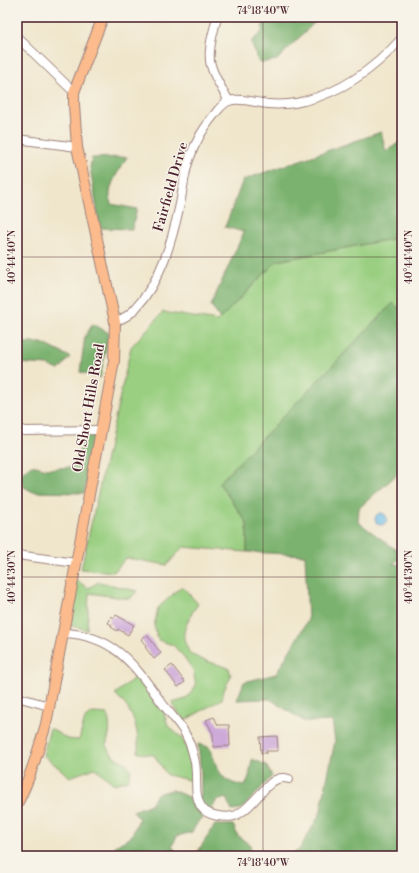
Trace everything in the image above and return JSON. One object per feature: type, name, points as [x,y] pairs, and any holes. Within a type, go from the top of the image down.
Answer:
[{"type":"main road","name":"Old Short Hills Road","points":[[17,804],[24,791],[46,724],[114,361],[115,322],[76,147],[74,92],[103,17]]},
{"type":"street","points":[[217,17],[212,39],[210,61],[229,101],[242,100],[291,104],[316,98],[336,89],[371,67],[387,55],[402,38]]},
{"type":"street","points":[[17,37],[74,92]]},
{"type":"street","name":"Fairfield Drive","points":[[115,322],[135,310],[157,276],[167,249],[179,206],[186,171],[193,150],[199,138],[218,110],[229,101]]},
{"type":"street","points":[[17,139],[76,147]]},
{"type":"street","points":[[17,428],[24,431],[101,430]]},
{"type":"street","points":[[17,555],[76,563]]},
{"type":"street","points":[[63,633],[81,635],[101,641],[118,651],[138,671],[183,730],[195,760],[196,786],[199,802],[206,812],[214,815],[233,816],[239,814],[272,782],[277,779],[289,779]]},
{"type":"street","points":[[17,697],[49,706]]},
{"type":"green space","points":[[264,17],[320,17],[277,60],[259,63],[251,42],[262,32]]},
{"type":"green space","points":[[381,132],[386,152],[402,140],[402,237],[277,261],[220,319],[211,305],[244,232],[225,227],[243,180]]},
{"type":"green space","points":[[127,157],[114,179],[110,191],[110,198],[111,204],[137,209],[132,229],[100,228],[90,167],[92,158]]},
{"type":"green space","points":[[402,237],[402,311],[393,303],[219,483],[247,523],[247,552],[183,547],[167,565],[126,558],[114,572],[81,569],[131,347],[163,312],[217,321],[277,261]]},
{"type":"green space","points":[[393,303],[402,311],[402,470],[359,508],[358,522],[402,554],[402,556],[393,564],[402,565],[402,856],[289,856],[299,850],[320,814],[335,741],[332,721],[305,722],[270,699],[237,700],[244,682],[276,674],[308,620],[305,555],[247,552],[247,523],[219,483]]},
{"type":"green space","points":[[93,324],[109,333],[100,378],[80,372],[85,336]]},
{"type":"green space","points":[[17,343],[42,343],[70,357],[59,370],[47,365],[17,363]]},
{"type":"green space","points":[[98,433],[84,493],[33,492],[24,487],[21,480],[17,480],[17,474],[21,474],[31,465],[48,469],[73,467],[86,434]]},
{"type":"green space","points":[[76,580],[88,588],[99,582],[137,591],[130,599],[89,593],[87,630],[69,625]]},
{"type":"green space","points":[[182,586],[198,604],[190,616],[184,630],[184,639],[190,654],[203,660],[229,668],[231,676],[224,690],[222,699],[184,721],[172,703],[186,699],[196,686],[193,670],[173,645],[158,640],[154,626],[158,608]]},
{"type":"green space","points":[[134,678],[149,690],[163,710],[168,726],[182,738],[192,759],[193,781],[167,775],[154,755],[138,753],[138,736],[134,721],[127,707],[115,694]]},
{"type":"green space","points":[[93,713],[107,714],[110,730],[106,746],[114,757],[126,763],[131,770],[128,780],[114,784],[95,768],[70,777],[43,755],[50,728],[67,739],[79,740],[85,718]]},
{"type":"green space","points":[[198,744],[209,747],[218,768],[224,778],[229,781],[245,786],[249,777],[252,759],[266,765],[272,776],[243,808],[232,811],[226,798],[216,801],[211,811],[199,820],[192,832],[177,836],[172,846],[179,856],[119,856],[115,846],[131,837],[139,819],[133,811],[151,804],[157,794],[172,790],[193,799],[201,796],[201,774]]},
{"type":"green space","points":[[215,825],[233,825],[238,836],[250,845],[252,856],[195,856]]},
{"type":"water","points":[[383,513],[386,514],[386,524],[379,525],[376,524],[375,517],[376,514]]},
{"type":"building","points":[[116,615],[134,625],[128,635],[118,629],[117,631],[108,623],[112,616],[114,618]]},
{"type":"building","points":[[147,635],[161,653],[154,659],[141,639]]},
{"type":"building","points":[[172,665],[185,682],[178,687],[165,670]]},
{"type":"building","points":[[214,717],[218,725],[229,725],[230,746],[214,747],[213,734],[206,720]]},
{"type":"building","points":[[277,736],[278,751],[266,751],[267,753],[261,753],[260,737]]}]
